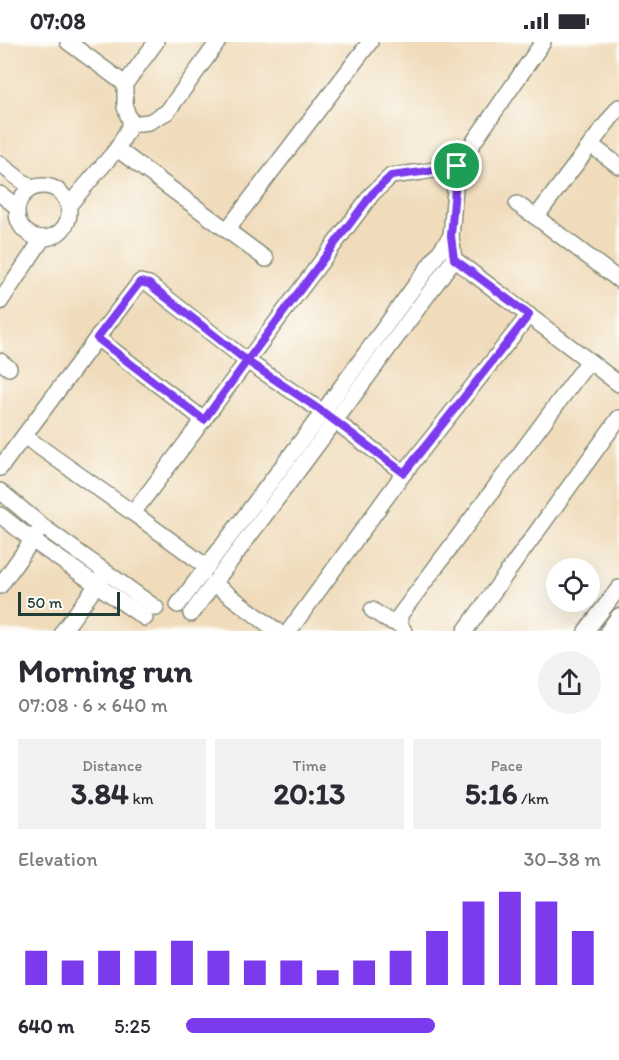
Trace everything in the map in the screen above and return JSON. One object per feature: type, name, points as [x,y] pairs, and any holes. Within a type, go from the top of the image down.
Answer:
[{"type":"street","points":[[68,42],[125,84]]},
{"type":"street","points":[[69,205],[117,149],[131,124],[125,107],[125,84],[156,42]]},
{"type":"street","points":[[131,124],[149,122],[167,111],[218,42]]},
{"type":"street","points":[[227,230],[370,42]]},
{"type":"street","points":[[451,236],[207,567],[184,610],[213,583],[454,259],[451,236],[457,166],[543,42]]},
{"type":"street","points":[[536,217],[619,107]]},
{"type":"street","points":[[591,145],[619,166]]},
{"type":"street","points":[[117,149],[266,259]]},
{"type":"street","points":[[0,164],[31,188]]},
{"type":"street","points":[[133,513],[372,194],[391,176],[457,166]]},
{"type":"street","points":[[47,185],[54,188],[61,192],[69,205],[68,221],[58,234],[43,238],[28,234],[18,222],[16,206],[22,195],[31,188],[47,185]]},
{"type":"street","points":[[0,194],[16,206]]},
{"type":"street","points":[[517,204],[619,280]]},
{"type":"street","points":[[0,302],[43,238]]},
{"type":"street","points":[[454,259],[619,384]]},
{"type":"street","points":[[0,468],[140,282],[149,284],[247,361],[323,412],[404,473]]},
{"type":"street","points":[[290,631],[404,473],[529,315]]},
{"type":"street","points":[[97,338],[204,420]]},
{"type":"street","points":[[402,628],[400,615],[589,361]]},
{"type":"street","points":[[465,631],[619,418]]},
{"type":"street","points":[[24,436],[207,567]]},
{"type":"street","points":[[0,491],[42,526],[107,572],[151,613],[97,584],[32,540],[0,515]]},
{"type":"street","points":[[0,586],[42,526]]},
{"type":"street","points":[[63,631],[107,572]]},
{"type":"street","points":[[213,583],[277,631]]},
{"type":"street","points":[[586,631],[619,588]]},
{"type":"street","points":[[372,610],[402,628]]},
{"type":"street","points":[[608,631],[619,616]]},
{"type":"route","points":[[457,166],[391,176],[372,194],[247,361],[149,284],[140,282],[97,338],[204,420],[247,361],[323,412],[404,473],[529,315],[454,259],[451,236],[457,166]]}]
